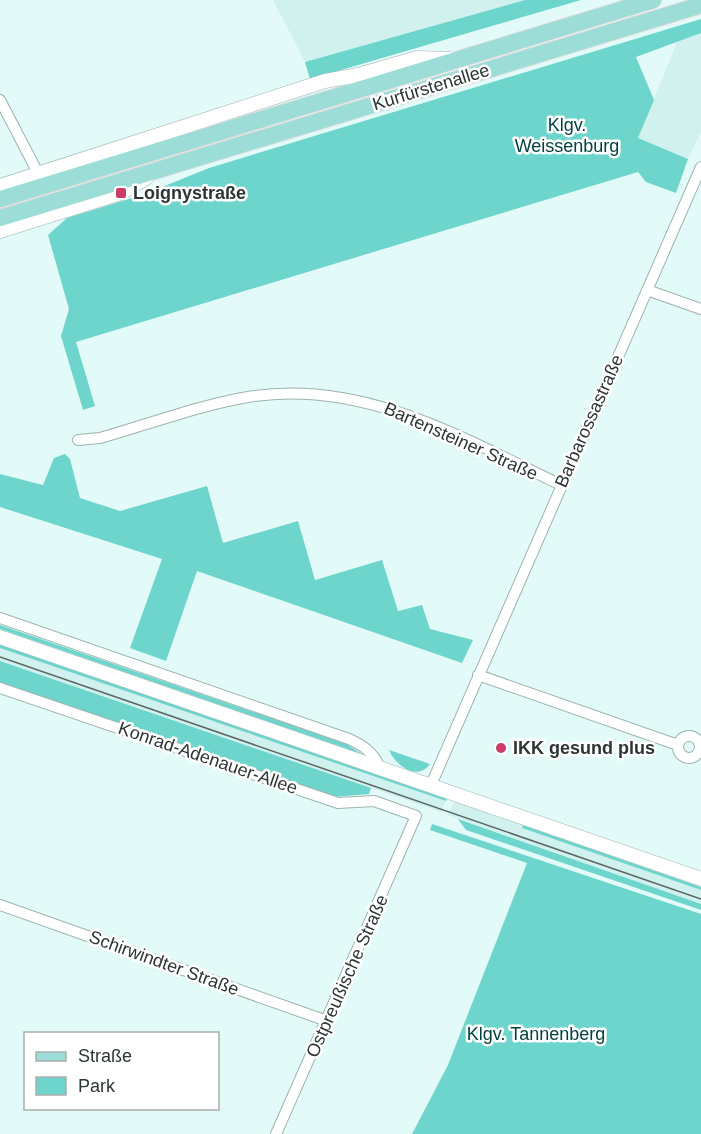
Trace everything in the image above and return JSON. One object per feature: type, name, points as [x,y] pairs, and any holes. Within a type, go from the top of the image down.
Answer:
[{"type":"main road","name":"Kurfürstenallee","points":[[0,199],[653,0]]},
{"type":"main road","name":"Kurfürstenallee","points":[[0,218],[701,5]]},
{"type":"main road","name":"Kurfürstenallee","points":[[0,186],[325,81],[358,75],[417,58],[455,59]]},
{"type":"main road","name":"Kurfürstenallee","points":[[0,231],[121,193],[161,169]]},
{"type":"main road","points":[[0,637],[701,879]]},
{"type":"street","points":[[0,100],[38,173]]},
{"type":"street","name":"Barbarossastraße","points":[[431,785],[701,167]]},
{"type":"street","points":[[647,290],[701,309]]},
{"type":"street","name":"Bartensteiner Straße","points":[[78,440],[100,438],[253,396],[312,394],[359,399],[394,408],[561,485]]},
{"type":"street","points":[[0,618],[349,739],[365,746],[375,756],[380,768]]},
{"type":"street","points":[[478,675],[678,745]]},
{"type":"street","name":"Konrad-Adenauer-Allee","points":[[0,688],[338,803],[374,801],[416,816]]},
{"type":"street","name":"Ostpreußische Straße","points":[[276,1134],[416,816]]},
{"type":"street","name":"Schirwindter Straße","points":[[0,905],[327,1021]]},
{"type":"shaded area","points":[[273,0],[525,0],[305,62]]},
{"type":"shaded area","points":[[701,33],[701,132],[688,159],[638,138],[678,40]]},
{"type":"shaded area","points":[[0,648],[446,801],[441,812],[0,661]]},
{"type":"shaded area","points":[[454,801],[523,825],[523,828],[701,890],[701,904],[448,815]]},
{"type":"green space","points":[[525,0],[581,0],[310,79],[305,62]]},
{"type":"green space","name":"Klgv. Weissenburg","points":[[701,19],[701,33],[636,57],[654,100],[638,138],[688,159],[676,193],[646,182],[638,172],[76,342],[95,406],[83,410],[61,336],[69,309],[48,235],[67,218],[145,194],[209,168]]},
{"type":"green space","points":[[65,454],[70,459],[80,498],[120,511],[207,486],[223,543],[298,521],[315,580],[382,560],[398,611],[422,605],[430,629],[473,640],[462,663],[197,571],[166,661],[130,648],[162,559],[0,507],[0,474],[43,485],[54,458]]},
{"type":"green space","points":[[0,625],[346,744],[362,754],[0,629]]},
{"type":"green space","points":[[0,644],[447,799],[446,801],[0,648]]},
{"type":"green space","points":[[0,661],[371,788],[369,794],[333,797],[0,682]]},
{"type":"green space","points":[[389,750],[430,764],[419,772],[407,769],[396,761]]},
{"type":"green space","points":[[458,819],[701,904],[701,910],[466,830]]},
{"type":"green space","name":"Klgv. Tannenberg","points":[[432,824],[701,914],[701,1134],[412,1134],[448,1065],[527,863],[430,830]]},
{"type":"green space","points":[[523,825],[701,887],[701,890],[522,828]]},
{"type":"tram line","points":[[0,657],[701,899]]},
{"type":"place","name":"Loignystraße","points":[[121,193]]},
{"type":"place","name":"IKK gesund plus","points":[[501,748]]}]
